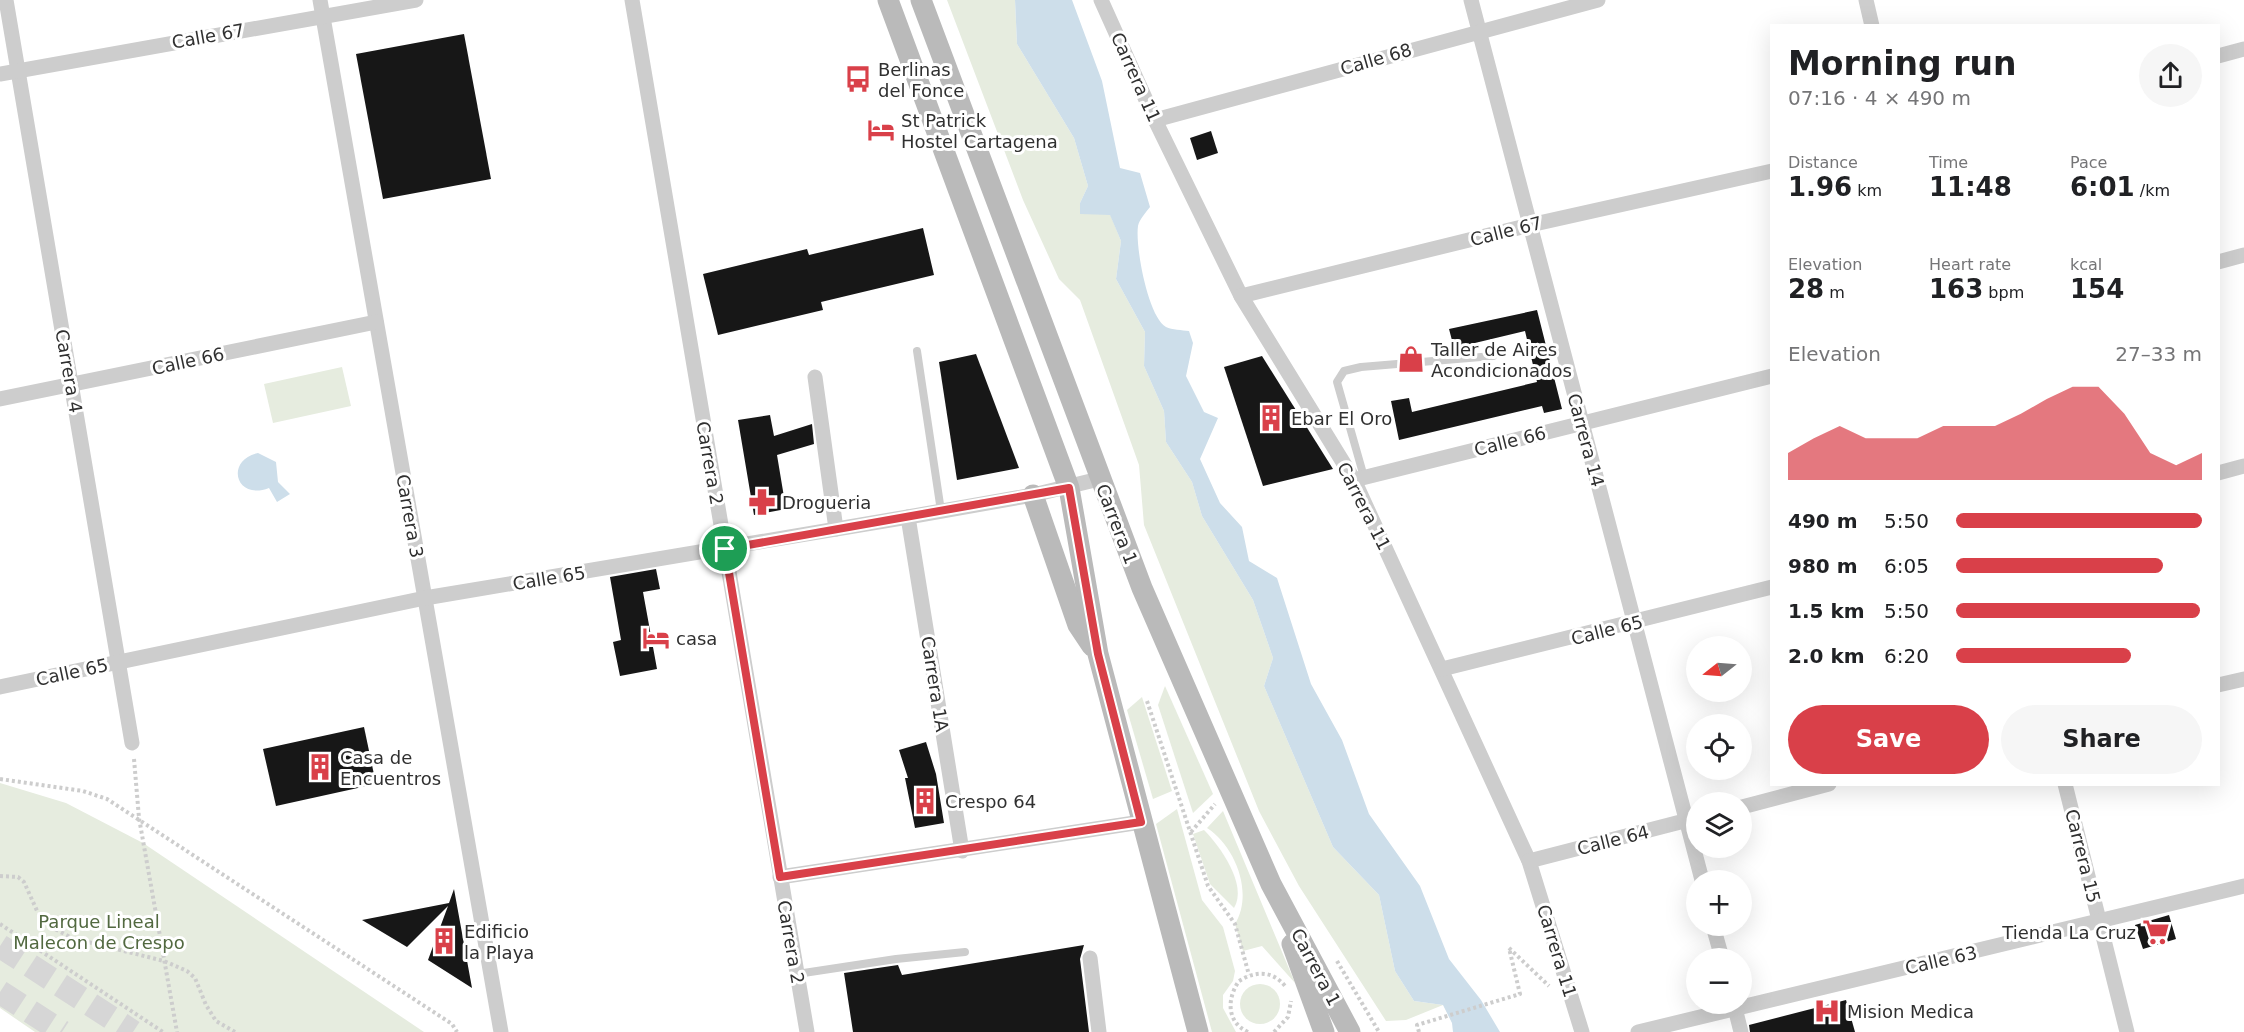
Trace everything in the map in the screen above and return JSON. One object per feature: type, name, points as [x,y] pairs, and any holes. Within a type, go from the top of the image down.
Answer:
[{"type":"main road","name":"Carrera 1","points":[[888,0],[1069,488],[1098,654],[1198,1032]]},
{"type":"main road","name":"Carrera 1","points":[[921,0],[1099,479],[1142,588],[1227,789],[1271,884],[1350,1032]]},
{"type":"main road","points":[[1033,495],[1078,625],[1098,654]]},
{"type":"main road","points":[[1271,884],[1324,1032]]},
{"type":"street","name":"Carrera 4","points":[[6,0],[132,743]]},
{"type":"street","name":"Carrera 3","points":[[320,0],[501,1032]]},
{"type":"street","name":"Calle 67","points":[[0,74],[416,0]]},
{"type":"street","name":"Carrera 2","points":[[632,0],[807,1032]]},
{"type":"street","name":"Carrera 11","points":[[1101,0],[1155,120],[1241,296],[1359,479],[1529,861],[1582,1032]]},
{"type":"street","name":"Carrera 14","points":[[1471,0],[1634,623],[1686,803]]},
{"type":"street","name":"Calle 68","points":[[1155,120],[1479,30],[1598,0]]},
{"type":"street","points":[[1866,0],[1872,24]]},
{"type":"street","points":[[2220,55],[2244,49]]},
{"type":"street","name":"Calle 67","points":[[1241,296],[1530,225],[1770,171]]},
{"type":"street","points":[[2220,261],[2244,255]]},
{"type":"street","name":"Calle 66","points":[[0,399],[376,322]]},
{"type":"street","points":[[814,377],[836,529]]},
{"type":"street","name":"Calle 66","points":[[1359,479],[1770,377]]},
{"type":"street","points":[[2220,472],[2244,466]]},
{"type":"street","name":"Calle 65","points":[[0,687],[425,598],[1033,495],[1099,479]]},
{"type":"street","name":"Carrera 1A","points":[[908,517],[962,851]]},
{"type":"street","name":"Calle 65","points":[[1442,669],[1770,588]]},
{"type":"street","points":[[2220,684],[2244,678]]},
{"type":"street","points":[[1752,804],[1821,786]]},
{"type":"street","name":"Carrera 15","points":[[2066,786],[2127,1032]]},
{"type":"street","name":"Calle 64","points":[[1529,861],[1686,821]]},
{"type":"street","points":[[780,877],[1141,822]]},
{"type":"street","name":"Calle 63","points":[[1752,1002],[2100,922],[2244,886]]},
{"type":"street","points":[[1090,958],[1099,1032]]},
{"type":"street","name":"Calle 63","points":[[1638,1032],[1705,1014]]},
{"type":"street","points":[[1737,1014],[1741,1032]]},
{"type":"lane","points":[[917,351],[940,511]]},
{"type":"lane","points":[[1359,479],[1337,382],[1344,371],[1361,367],[1493,356]]},
{"type":"lane","points":[[797,974],[896,959],[965,952]]},
{"type":"path","points":[[1147,701],[1208,886],[1235,924],[1249,975]]},
{"type":"path","points":[[132,743],[139,818],[177,1032]]},
{"type":"path","points":[[0,780],[84,791],[107,799],[452,1024],[457,1032]]},
{"type":"path","points":[[1190,833],[1227,789]]},
{"type":"path","points":[[0,876],[18,877],[24,882],[38,913],[55,929],[72,938],[164,961],[187,971],[195,978],[206,1005],[216,1021],[235,1032]]},
{"type":"path","points":[[0,924],[163,1032]]},
{"type":"path","points":[[1419,1032],[1417,1025],[1520,994],[1509,948],[1549,986],[1568,981]]},
{"type":"path","points":[[1335,957],[1380,1032]]},
{"type":"path","points":[[1248,1032],[1236,1023],[1229,1001],[1239,981],[1249,975],[1270,975],[1280,980],[1287,989]]},
{"type":"path","points":[[1274,1032],[1288,1017],[1291,1001],[1289,995]]},
{"type":"green space","points":[[947,0],[1015,0],[1017,44],[1074,138],[1088,186],[1080,203],[1110,214],[1121,241],[1116,279],[1145,332],[1144,366],[1164,411],[1166,442],[1192,482],[1202,516],[1253,600],[1273,658],[1264,686],[1333,847],[1379,895],[1395,971],[1414,1001],[1443,1005],[1406,1020],[1386,1021],[1299,886],[1259,811],[1144,525],[1139,465],[1080,300],[1059,279],[1023,200]]},
{"type":"green space","points":[[342,367],[351,406],[273,423],[264,384]]},
{"type":"green space","points":[[1165,686],[1213,794],[1193,813],[1158,705]]},
{"type":"green space","points":[[1142,697],[1172,791],[1153,799],[1127,710]]},
{"type":"green space","name":"Parque Lineal Malecon de Crespo","points":[[0,783],[66,803],[143,843],[424,1032],[35,1032],[0,1008]]},
{"type":"green space","points":[[1177,809],[1202,900],[1223,927],[1235,971],[1233,981],[1223,995],[1223,1008],[1236,1032],[1212,1032],[1156,824]]},
{"type":"green space","points":[[1223,811],[1295,983],[1262,946],[1243,951],[1235,924],[1243,898],[1239,871],[1226,846],[1207,828]]},
{"type":"green space","points":[[1204,830],[1224,856],[1235,877],[1237,899],[1234,908],[1210,884],[1193,834]]},
{"type":"green space","points":[[1260,984],[1268,985],[1274,990],[1279,996],[1279,1012],[1274,1018],[1268,1023],[1260,1024],[1252,1023],[1246,1018],[1241,1012],[1240,1004],[1241,996],[1246,990],[1252,985]]},
{"type":"water","points":[[1015,0],[1072,0],[1102,81],[1120,168],[1140,173],[1150,207],[1139,224],[1138,236],[1148,296],[1160,321],[1166,327],[1189,331],[1193,343],[1186,376],[1204,412],[1218,418],[1200,459],[1220,503],[1242,527],[1249,561],[1277,578],[1311,684],[1342,740],[1369,814],[1420,886],[1449,959],[1481,1000],[1500,1032],[1453,1032],[1452,1023],[1443,1005],[1414,1001],[1395,971],[1379,895],[1333,847],[1264,686],[1273,658],[1253,600],[1202,516],[1192,482],[1166,442],[1164,411],[1144,366],[1145,332],[1116,279],[1121,241],[1110,215],[1080,214],[1080,203],[1088,186],[1074,138],[1017,44]]},
{"type":"water","points":[[258,453],[276,462],[278,482],[290,494],[277,502],[269,488],[257,491],[248,489],[238,478],[241,463]]},
{"type":"building","points":[[464,34],[491,179],[383,199],[356,54]]},
{"type":"building","points":[[1211,131],[1218,153],[1197,160],[1190,138]]},
{"type":"building","points":[[923,228],[934,275],[821,302],[823,310],[718,335],[703,274],[807,249],[809,255]]},
{"type":"building","points":[[1537,310],[1562,409],[1544,413],[1542,406],[1399,440],[1391,401],[1409,398],[1412,412],[1537,382],[1525,331],[1454,348],[1449,329]]},
{"type":"building","points":[[976,354],[1019,468],[957,480],[939,362]]},
{"type":"building","name":"Ebar El Oro","points":[[1262,356],[1333,469],[1263,486],[1224,367]]},
{"type":"building","points":[[770,415],[774,436],[812,424],[814,444],[777,455],[786,509],[754,515],[738,420]]},
{"type":"building","points":[[656,569],[660,589],[643,592],[657,669],[620,676],[613,642],[621,640],[610,577]]},
{"type":"building","name":"Casa de Encuentros","points":[[364,727],[376,784],[276,806],[263,749]]},
{"type":"building","name":"Crespo 64","points":[[926,742],[936,774],[944,823],[915,828],[905,778],[908,778],[899,750]]},
{"type":"building","name":"Edificio la Playa","points":[[454,889],[472,988],[428,960],[448,906],[407,947],[362,920],[449,903]]},
{"type":"building","name":"Tienda La Cruz","points":[[2169,915],[2176,939],[2143,949],[2135,925]]},
{"type":"building","points":[[1084,945],[1080,959],[1089,1032],[853,1032],[844,973],[898,965],[902,975]]},
{"type":"building","name":"Mision Medica","points":[[1846,1000],[1855,1032],[1750,1032],[1749,1025]]},
{"type":"tunnel","points":[[0,946],[133,1032]]},
{"type":"tunnel","points":[[0,992],[62,1032]]},
{"type":"place","name":"Berlinas del Fonce","points":[[858,79]]},
{"type":"place","name":"St Patrick Hostel Cartagena","points":[[881,130]]},
{"type":"place","name":"Taller de Aires Acondicionados","points":[[1411,359]]},
{"type":"place","name":"Ebar El Oro","points":[[1271,418]]},
{"type":"place","name":"Drogueria","points":[[762,502]]},
{"type":"place","name":"casa","points":[[656,638]]},
{"type":"place","name":"Casa de Encuentros","points":[[320,767]]},
{"type":"place","name":"Crespo 64","points":[[925,801]]},
{"type":"place","name":"Tienda La Cruz","points":[[2156,932]]},
{"type":"place","name":"Edificio la Playa","points":[[444,941]]},
{"type":"place","name":"Mision Medica","points":[[1827,1011]]},
{"type":"route","points":[[1069,488],[1098,654],[1141,822],[780,877],[725,549],[1069,488]]}]
